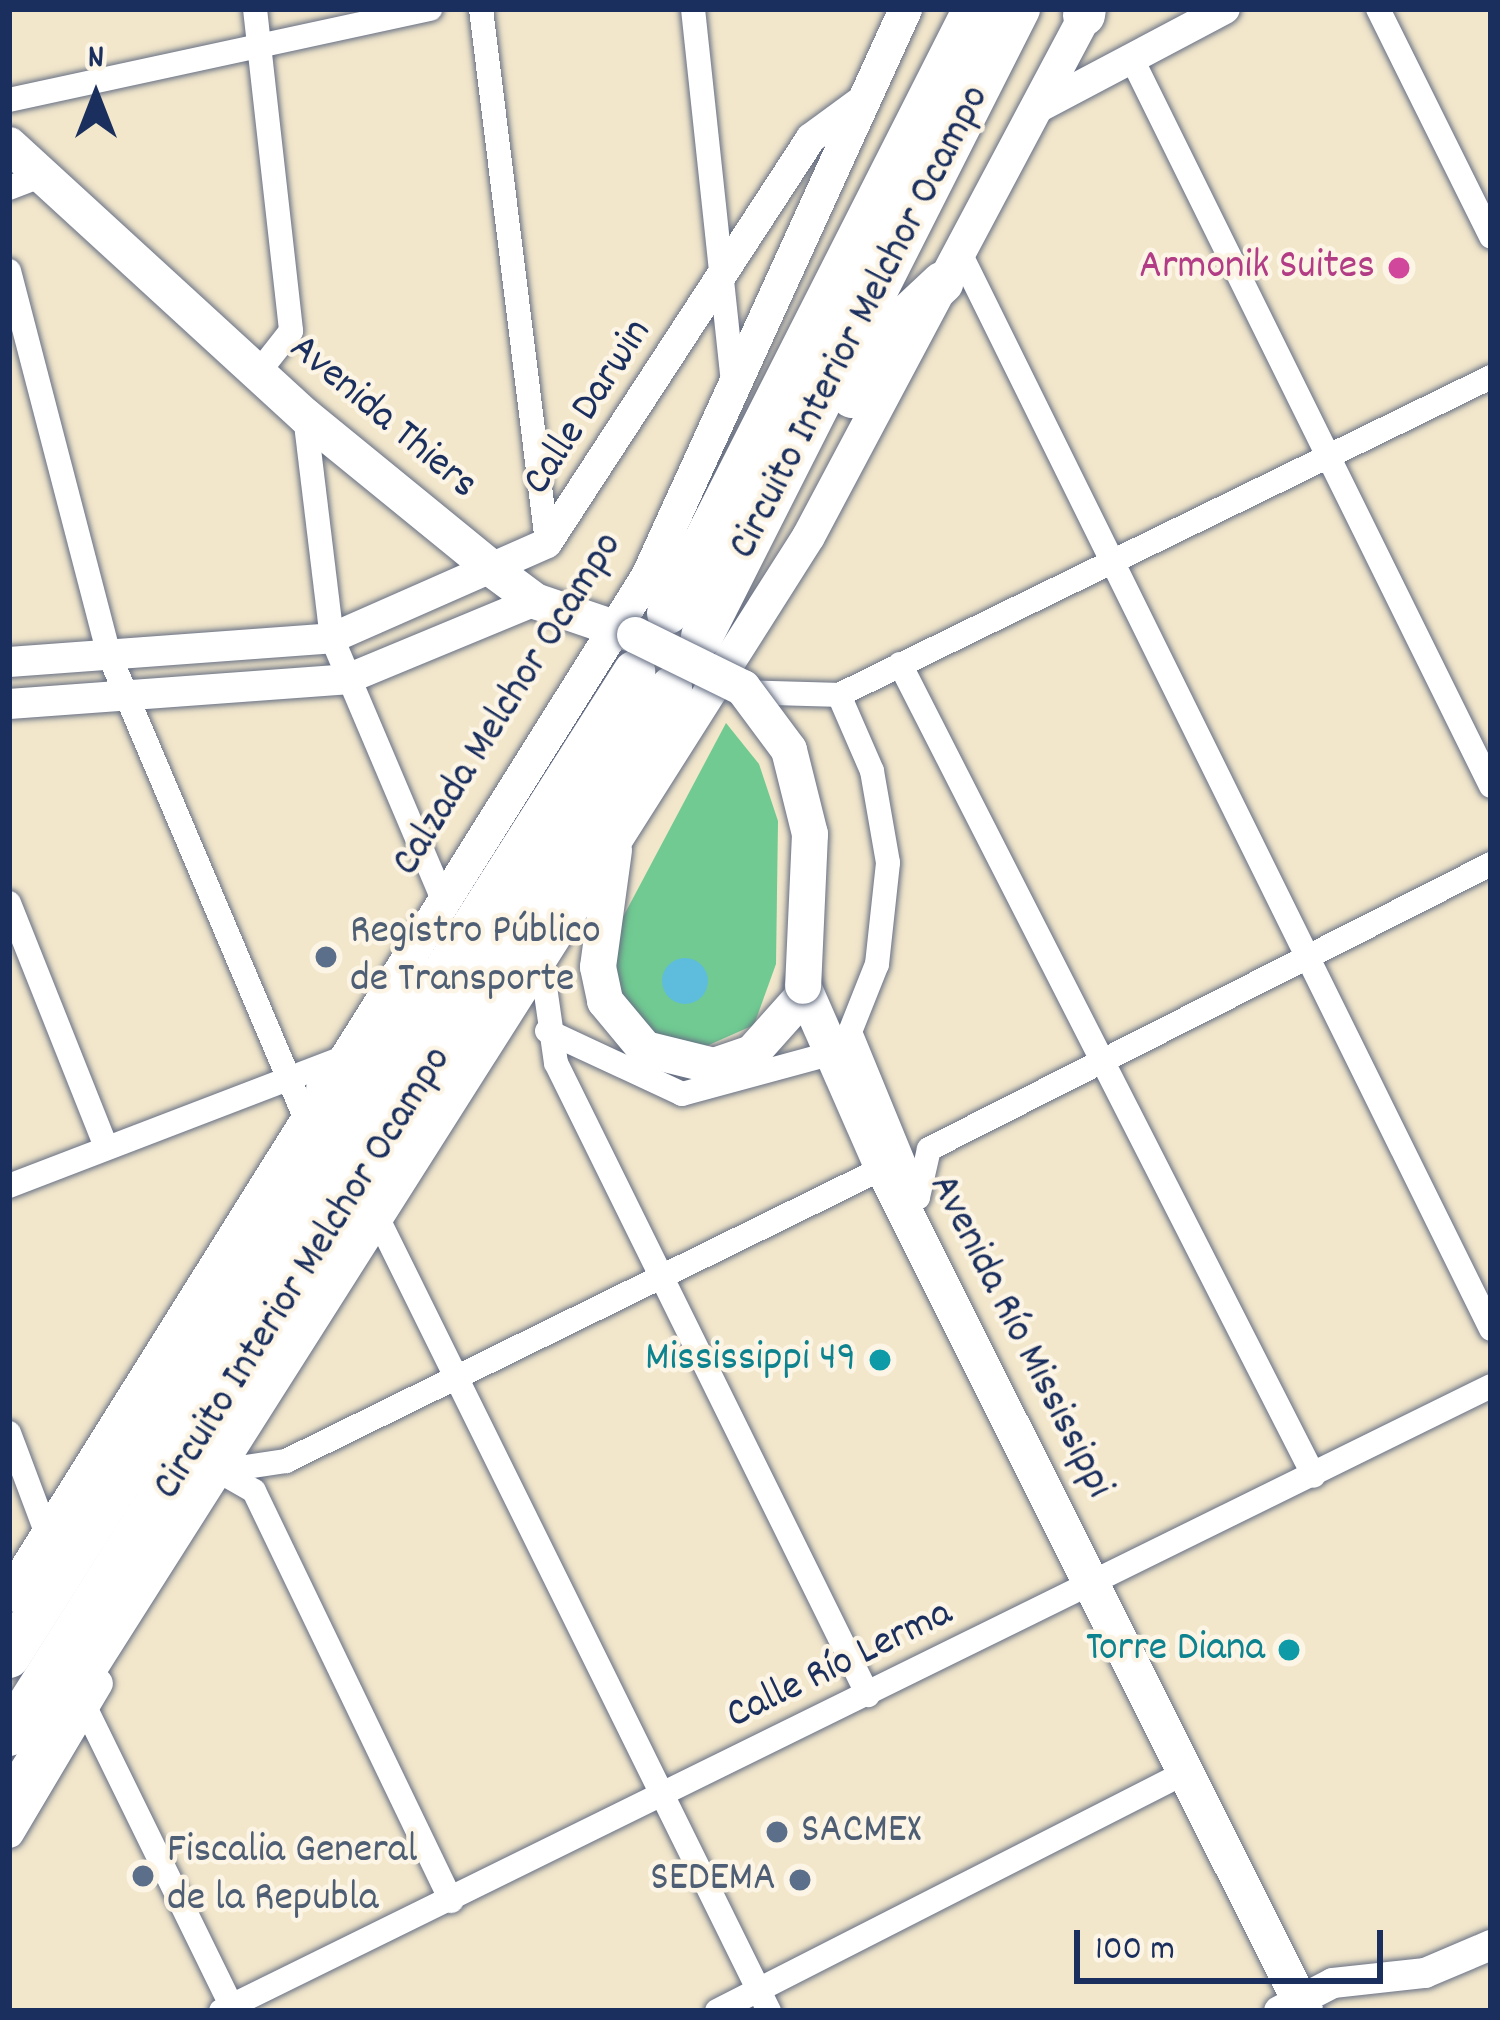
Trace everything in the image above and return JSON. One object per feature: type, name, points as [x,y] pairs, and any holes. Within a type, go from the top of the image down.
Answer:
[{"type":"highway","name":"Circuito Interior Melchor Ocampo","points":[[9,1657],[258,1263],[673,656],[974,9]]},
{"type":"highway","name":"Circuito Interior Melchor Ocampo","points":[[9,1735],[323,1247],[673,656],[786,475],[1019,9]]},
{"type":"highway","points":[[786,475],[828,435],[897,325],[951,267]]},
{"type":"highway","points":[[258,1263],[266,1220],[324,1119],[320,1072]]},
{"type":"highway","points":[[274,1389],[277,1343],[323,1247]]},
{"type":"main road","name":"Calzada Melchor Ocampo","points":[[9,1796],[381,1225],[614,850],[673,656],[733,383],[905,9]]},
{"type":"main road","name":"Calzada Melchor Ocampo","points":[[9,1595],[305,1117],[320,1072],[443,898],[673,656],[951,267],[1086,11]]},
{"type":"main road","name":"Avenida Thiers","points":[[9,145],[26,182],[496,572],[535,601],[673,656]]},
{"type":"main road","name":"Avenida Río Mississippi","points":[[673,656],[777,728],[806,802],[803,992],[883,1168],[916,1213],[1094,1587],[1188,1771],[1295,2008]]},
{"type":"main road","points":[[614,850],[598,967],[605,1001],[645,1049],[714,1066],[752,1053],[803,992]]},
{"type":"street","points":[[255,9],[291,331],[258,373]]},
{"type":"street","points":[[9,100],[430,9]]},
{"type":"street","points":[[482,9],[547,543]]},
{"type":"street","points":[[693,9],[733,383]]},
{"type":"street","points":[[1034,110],[1225,9]]},
{"type":"street","points":[[1378,9],[1491,237]]},
{"type":"street","points":[[1131,57],[1491,786]]},
{"type":"street","name":"Calle Darwin","points":[[9,662],[332,638],[496,572],[547,543],[811,138],[860,103]]},
{"type":"street","points":[[951,267],[1119,560],[1306,956],[1491,1329]]},
{"type":"street","points":[[9,271],[108,652],[123,690],[320,1072],[9,1186]]},
{"type":"street","points":[[673,656],[839,694],[1491,376]]},
{"type":"street","points":[[305,416],[332,638],[443,898]]},
{"type":"street","points":[[9,704],[123,690],[347,679],[535,601]]},
{"type":"street","points":[[900,664],[1314,1476]]},
{"type":"street","points":[[839,694],[872,771],[888,863],[877,964],[850,1032],[916,1213]]},
{"type":"street","points":[[916,1213],[929,1149],[1491,864]]},
{"type":"street","points":[[9,903],[106,1147]]},
{"type":"street","points":[[542,966],[547,1031],[868,1695]]},
{"type":"street","points":[[547,1031],[682,1094],[829,1054]]},
{"type":"street","points":[[219,1471],[286,1461],[883,1168]]},
{"type":"street","points":[[381,1225],[764,2001]]},
{"type":"street","name":"Calle Río Lerma","points":[[229,2009],[1094,1587],[1491,1385]]},
{"type":"street","points":[[9,1432],[47,1534]]},
{"type":"street","points":[[219,1471],[254,1491],[451,1901]]},
{"type":"street","points":[[9,1832],[85,1707],[119,1625]]},
{"type":"street","points":[[85,1707],[229,2009]]},
{"type":"street","points":[[717,2011],[764,2001],[1188,1771]]},
{"type":"street","points":[[1295,2008],[1491,1946]]},
{"type":"green space","points":[[726,723],[759,764],[778,821],[776,964],[754,1025],[693,1052],[630,1023],[611,975],[614,934]]},
{"type":"water","points":[[685,958],[701,965],[708,981],[701,997],[685,1004],[669,997],[662,981],[669,965]]},
{"type":"place","name":"Armonik Suites","points":[[1399,268]]},
{"type":"place","name":"Registro Público de Transporte","points":[[326,957]]},
{"type":"place","name":"Mississippi 49","points":[[880,1360]]},
{"type":"place","name":"Torre Diana","points":[[1289,1650]]},
{"type":"place","name":"SACMEX","points":[[777,1832]]},
{"type":"place","name":"Fiscalia General de la Republa","points":[[143,1876]]},
{"type":"place","name":"SEDEMA","points":[[800,1880]]}]
